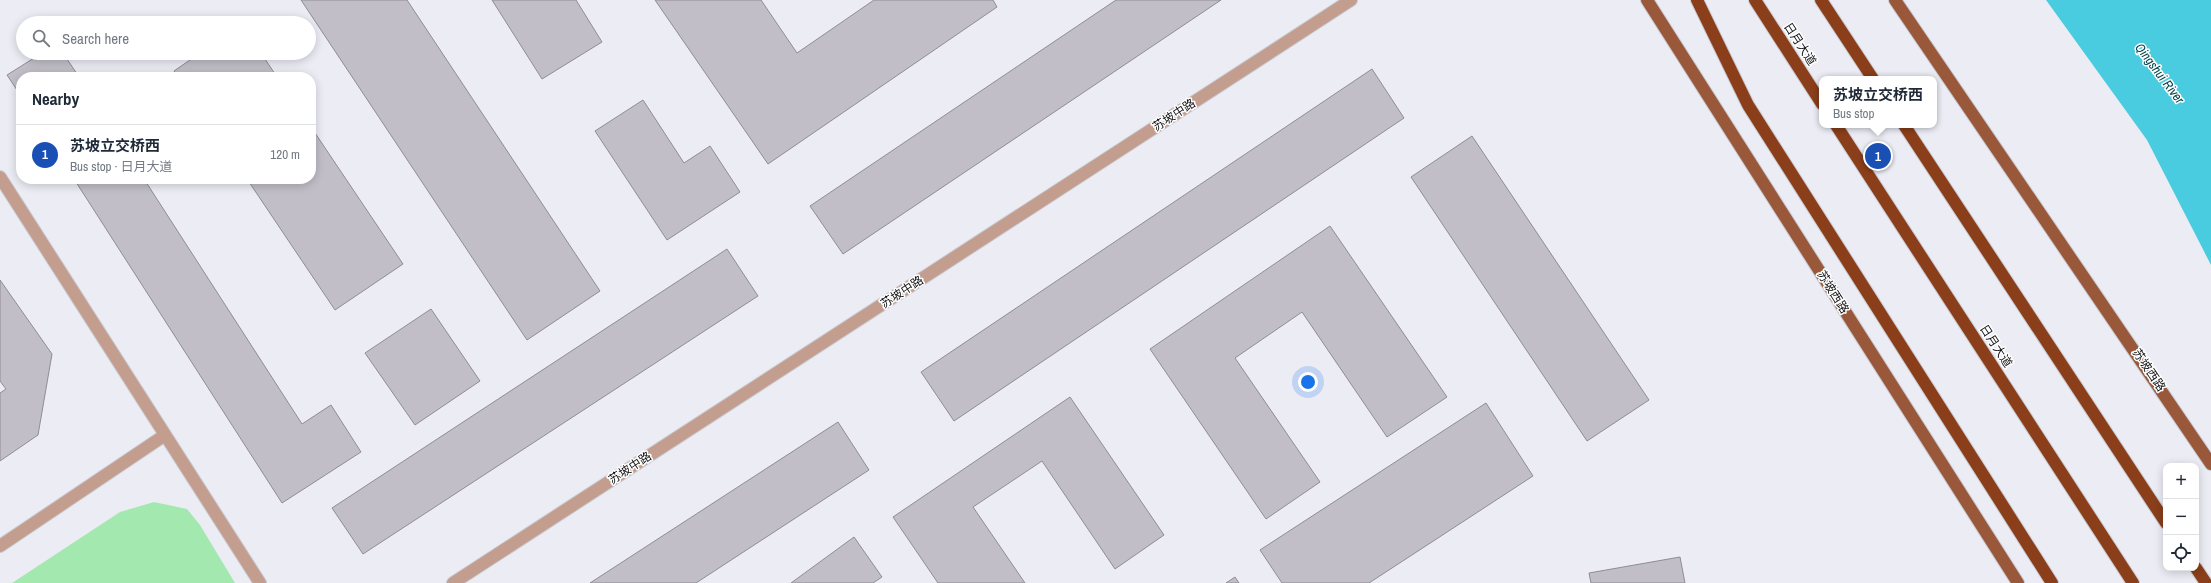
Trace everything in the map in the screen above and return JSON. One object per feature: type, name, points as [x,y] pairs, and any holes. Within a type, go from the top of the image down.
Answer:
[{"type":"highway","points":[[1697,0],[1748,105],[2052,583]]},
{"type":"highway","name":"日月大道","points":[[1755,0],[1819,99]]},
{"type":"highway","points":[[1821,0],[1871,76]]},
{"type":"highway","name":"日月大道","points":[[1838,128],[2133,583]]},
{"type":"highway","points":[[1906,128],[2163,518]]},
{"type":"highway","points":[[2198,571],[2206,583]]},
{"type":"main road","name":"苏坡西路","points":[[1647,0],[2018,583]]},
{"type":"main road","name":"苏坡西路","points":[[1896,0],[2163,391],[2211,464]]},
{"type":"street","name":"苏坡中路","points":[[454,583],[1350,0]]},
{"type":"street","points":[[0,177],[260,583]]},
{"type":"street","points":[[0,546],[165,435]]},
{"type":"green space","points":[[154,502],[187,509],[200,525],[235,583],[12,583],[120,512]]},
{"type":"water","name":"Qingshui River","points":[[2046,0],[2211,0],[2211,265],[2147,140]]},
{"type":"pier","points":[[2211,455],[2211,583],[2153,583],[2163,561],[2163,571],[2199,571],[2199,480]]},
{"type":"building","points":[[301,0],[407,0],[600,291],[527,340],[316,23],[316,16],[312,16]]},
{"type":"building","points":[[492,0],[576,0],[602,42],[542,79]]},
{"type":"building","points":[[655,0],[761,0],[797,53],[874,0],[993,0],[997,7],[768,164]]},
{"type":"building","points":[[1116,0],[1221,0],[843,254],[810,206]]},
{"type":"building","points":[[31,60],[68,60],[76,72],[16,72],[16,88],[7,75]]},
{"type":"building","points":[[190,60],[266,60],[274,72],[175,72]]},
{"type":"building","points":[[1372,69],[1404,118],[954,421],[921,372]]},
{"type":"building","points":[[643,100],[684,163],[710,146],[740,192],[667,240],[595,131]]},
{"type":"building","points":[[316,134],[403,264],[335,310],[250,184],[316,184]]},
{"type":"building","points":[[1472,136],[1649,400],[1587,441],[1411,177]]},
{"type":"building","points":[[77,184],[147,184],[302,424],[331,405],[361,452],[282,503]]},
{"type":"building","points":[[1330,226],[1447,397],[1387,437],[1302,312],[1235,358],[1320,482],[1266,519],[1150,349]]},
{"type":"building","points":[[727,249],[758,296],[363,554],[332,508]]},
{"type":"building","points":[[0,280],[52,354],[38,435],[0,461],[0,393],[6,389],[0,381]]},
{"type":"building","points":[[431,309],[480,381],[415,425],[365,353]]},
{"type":"building","points":[[1070,397],[1164,535],[1115,569],[1042,461],[973,507],[1025,583],[938,583],[893,517]]},
{"type":"building","points":[[1486,403],[1533,476],[1369,583],[1282,583],[1260,550]]},
{"type":"building","points":[[838,422],[869,470],[696,583],[590,583]]},
{"type":"building","points":[[854,537],[882,577],[873,583],[791,583]]},
{"type":"building","points":[[1680,557],[1685,583],[1591,583],[1589,573]]},
{"type":"building","points":[[1235,577],[1239,583],[1226,583]]},
{"type":"place","name":"苏坡立交桥西","points":[[1878,156]]}]
